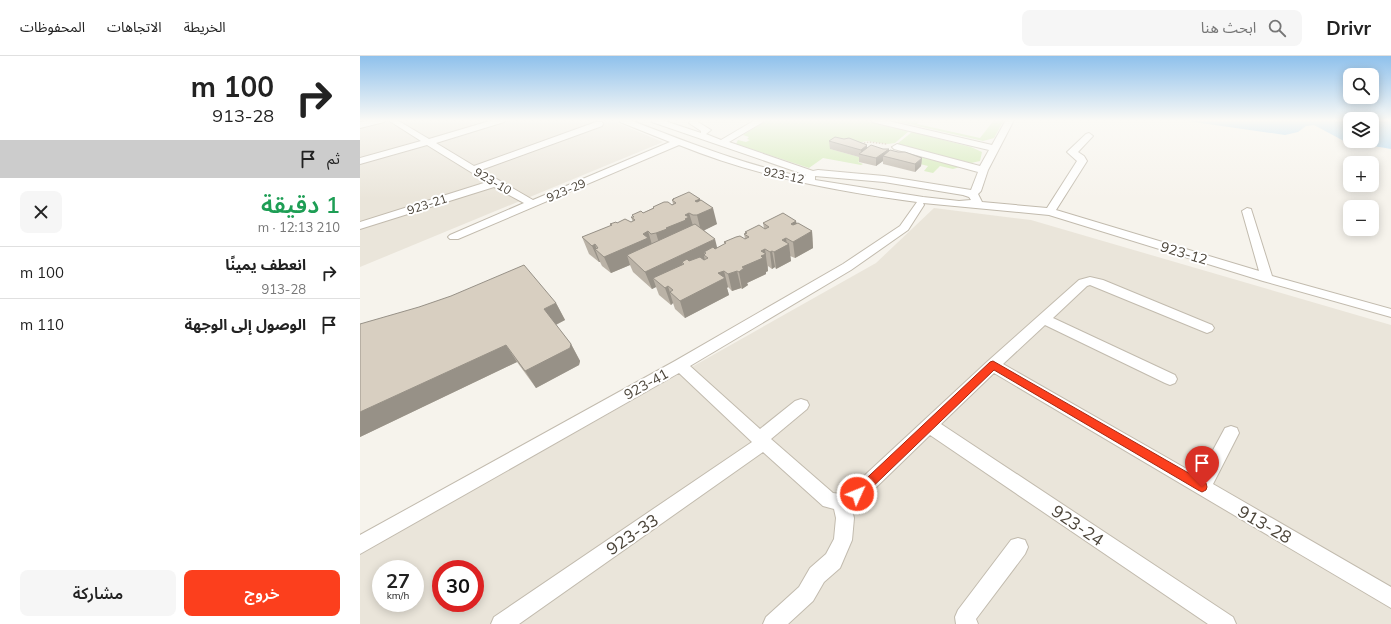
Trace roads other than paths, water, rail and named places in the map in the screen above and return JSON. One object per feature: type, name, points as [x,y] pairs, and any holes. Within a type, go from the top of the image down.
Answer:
[{"type":"street","points":[[360,161],[413,147]]},
{"type":"street","name":"923-10","points":[[436,147],[495,183],[534,204]]},
{"type":"street","points":[[474,170],[538,147]]},
{"type":"street","name":"923-29","points":[[454,237],[668,147]]},
{"type":"street","name":"923-12","points":[[692,147],[753,168],[812,178],[823,173],[923,184],[973,199],[1050,212],[1267,278],[1391,312]]},
{"type":"street","name":"923-12","points":[[731,147],[841,188],[943,202],[973,199]]},
{"type":"street","points":[[894,147],[983,170]]},
{"type":"street","points":[[973,199],[983,170],[995,148],[989,147]]},
{"type":"street","points":[[1050,212],[1082,161],[1081,158],[1072,152],[1078,147]]},
{"type":"street","name":"923-21","points":[[360,225],[495,183]]},
{"type":"street","name":"923-41","points":[[360,546],[680,366],[847,267],[904,228],[919,205]]},
{"type":"street","points":[[1247,211],[1267,278]]},
{"type":"street","points":[[680,366],[762,441],[830,500],[841,502],[857,494],[993,365],[1083,283],[1090,281],[1099,283],[1207,328]]},
{"type":"street","points":[[1043,319],[1170,379]]},
{"type":"street","name":"913-28","points":[[993,365],[1391,598]]},
{"type":"street","name":"923-33","points":[[501,624],[762,441],[801,405]]},
{"type":"street","name":"923-24","points":[[929,425],[1226,624]]},
{"type":"street","points":[[1202,487],[1231,433]]},
{"type":"street","points":[[772,624],[806,594],[817,575],[833,561],[843,540],[845,518],[841,502]]},
{"type":"street","points":[[968,624],[965,617],[1018,547]]},
{"type":"water","points":[[1379,147],[1379,147],[1391,147],[1391,149]]}]
